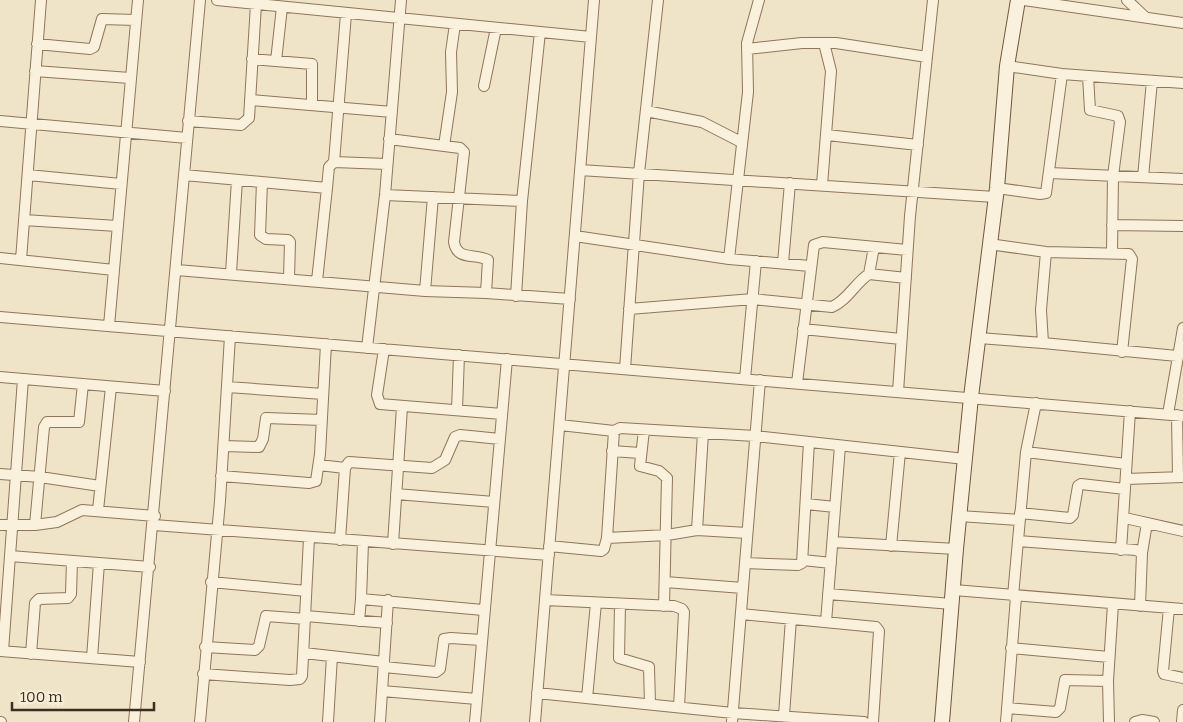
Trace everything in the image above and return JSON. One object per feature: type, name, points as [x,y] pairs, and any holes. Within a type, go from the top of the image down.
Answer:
[{"type":"main road","points":[[942,722],[971,397],[996,192],[1007,66],[1018,0]]},
{"type":"street","points":[[21,260],[41,0]]},
{"type":"street","points":[[109,326],[120,184],[138,0]]},
{"type":"street","points":[[134,722],[150,567],[177,270],[186,138],[200,0]]},
{"type":"street","points":[[217,0],[591,37]]},
{"type":"street","points":[[367,348],[385,195],[401,0]]},
{"type":"street","points":[[535,722],[594,0]]},
{"type":"street","points":[[626,369],[639,173],[658,0]]},
{"type":"street","points":[[728,259],[736,179],[748,92],[747,49],[749,27],[758,0]]},
{"type":"street","points":[[898,392],[913,191],[933,0]]},
{"type":"street","points":[[1024,0],[1183,23]]},
{"type":"street","points":[[1127,0],[1145,18]]},
{"type":"street","points":[[188,121],[241,125],[248,118],[256,4]]},
{"type":"street","points":[[276,60],[282,7]]},
{"type":"street","points":[[334,162],[346,14]]},
{"type":"street","points":[[37,44],[90,49],[94,47],[102,19],[136,20]]},
{"type":"street","points":[[444,146],[452,92],[451,52],[455,24]]},
{"type":"street","points":[[484,86],[496,28]]},
{"type":"street","points":[[516,296],[522,201],[540,32]]},
{"type":"street","points":[[747,49],[824,43],[851,44],[927,57]]},
{"type":"street","points":[[822,185],[831,71],[824,43]]},
{"type":"street","points":[[252,59],[312,64],[312,105]]},
{"type":"street","points":[[1007,66],[1062,74],[1183,84]]},
{"type":"street","points":[[36,71],[130,78]]},
{"type":"street","points":[[580,170],[913,191],[1044,194],[1048,188],[1062,74]]},
{"type":"street","points":[[1088,76],[1090,110],[1120,118],[1113,176],[1112,252]]},
{"type":"street","points":[[1143,177],[1152,81]]},
{"type":"street","points":[[250,100],[392,112]]},
{"type":"street","points":[[646,111],[702,122],[741,142]]},
{"type":"street","points":[[0,121],[186,138]]},
{"type":"street","points":[[827,134],[918,144]]},
{"type":"street","points":[[389,139],[460,148],[464,152],[454,246],[463,256],[488,260],[486,293]]},
{"type":"street","points":[[317,281],[328,188],[328,167],[334,162],[387,164]]},
{"type":"street","points":[[1050,173],[1183,179]]},
{"type":"street","points":[[184,174],[328,188]]},
{"type":"street","points":[[28,175],[120,184]]},
{"type":"street","points":[[231,274],[237,180]]},
{"type":"street","points":[[262,182],[260,235],[266,239],[290,242],[289,278]]},
{"type":"street","points":[[783,263],[790,183]]},
{"type":"street","points":[[385,195],[522,201]]},
{"type":"street","points":[[425,291],[433,197]]},
{"type":"street","points":[[24,220],[117,226]]},
{"type":"street","points":[[1112,225],[1183,226]]},
{"type":"street","points":[[575,236],[728,259],[810,266]]},
{"type":"street","points":[[797,383],[810,266],[813,248],[816,243],[908,250]]},
{"type":"street","points":[[989,244],[1046,252],[1112,252],[1129,254],[1132,259],[1122,352]]},
{"type":"street","points":[[870,274],[874,247]]},
{"type":"street","points":[[1043,343],[1041,310],[1046,252]]},
{"type":"street","points":[[0,258],[114,270]]},
{"type":"street","points":[[745,379],[756,261]]},
{"type":"street","points":[[177,270],[425,291],[570,299]]},
{"type":"street","points":[[630,309],[752,299],[832,307],[848,294],[859,281],[870,274],[906,278]]},
{"type":"street","points":[[0,317],[1176,415]]},
{"type":"street","points":[[959,516],[1070,518],[1073,515],[1078,486],[1080,484],[1126,484],[1180,477],[1176,415],[1179,353],[1183,328]]},
{"type":"street","points":[[803,329],[901,339]]},
{"type":"street","points":[[200,722],[224,446],[230,336]]},
{"type":"street","points":[[979,338],[1122,352],[1179,353]]},
{"type":"street","points":[[221,476],[314,483],[318,478],[326,344]]},
{"type":"street","points":[[384,349],[377,400],[385,406],[502,414]]},
{"type":"street","points":[[457,410],[458,355]]},
{"type":"street","points":[[475,722],[507,359]]},
{"type":"street","points":[[0,377],[165,391]]},
{"type":"street","points":[[23,379],[1,651],[140,662]]},
{"type":"street","points":[[732,717],[760,380]]},
{"type":"street","points":[[35,525],[44,427],[47,422],[78,422],[83,384]]},
{"type":"street","points":[[98,510],[111,387]]},
{"type":"street","points":[[228,387],[323,394]]},
{"type":"street","points":[[1006,722],[1026,452],[1036,403]]},
{"type":"street","points":[[393,544],[402,407]]},
{"type":"street","points":[[1121,550],[1125,518],[1126,464],[1130,411]]},
{"type":"street","points":[[224,446],[259,447],[263,439],[266,418],[322,420]]},
{"type":"street","points":[[560,425],[614,431],[620,428],[755,436],[965,460]]},
{"type":"street","points":[[644,430],[640,466],[659,471],[667,478],[664,606]]},
{"type":"street","points":[[0,525],[35,525],[57,522],[82,510],[98,510],[216,530],[309,538],[489,551],[601,551],[604,549],[607,538],[614,431]]},
{"type":"street","points":[[697,530],[703,433]]},
{"type":"street","points":[[340,540],[346,468],[349,462],[436,467],[445,460],[455,437],[460,435],[500,439]]},
{"type":"street","points":[[745,563],[798,566],[803,560],[809,442]]},
{"type":"street","points":[[826,622],[840,446]]},
{"type":"street","points":[[612,451],[640,453]]},
{"type":"street","points":[[891,546],[900,452]]},
{"type":"street","points":[[1026,452],[1126,464]]},
{"type":"street","points":[[319,465],[346,468]]},
{"type":"street","points":[[0,474],[40,477],[100,486]]},
{"type":"street","points":[[396,494],[494,502]]},
{"type":"street","points":[[806,504],[835,507]]},
{"type":"street","points":[[1125,518],[1183,531]]},
{"type":"street","points":[[1140,606],[1142,553],[1146,522]]},
{"type":"street","points":[[607,538],[667,535],[697,530],[747,533]]},
{"type":"street","points":[[203,674],[300,679],[303,673],[309,538]]},
{"type":"street","points":[[1018,541],[1139,550],[1142,553]]},
{"type":"street","points":[[359,621],[363,542]]},
{"type":"street","points":[[833,542],[956,549]]},
{"type":"street","points":[[10,556],[150,567]]},
{"type":"street","points":[[803,560],[831,563]]},
{"type":"street","points":[[31,654],[35,603],[39,599],[68,598],[71,594],[72,561]]},
{"type":"street","points":[[92,658],[99,563]]},
{"type":"street","points":[[211,582],[306,591]]},
{"type":"street","points":[[665,582],[743,588]]},
{"type":"street","points":[[828,594],[953,597],[1015,596],[1183,609]]},
{"type":"street","points":[[361,600],[388,600],[484,610]]},
{"type":"street","points":[[380,722],[388,600]]},
{"type":"street","points":[[545,600],[679,608],[684,612],[680,707]]},
{"type":"street","points":[[587,698],[596,603]]},
{"type":"street","points":[[620,604],[619,658],[649,667],[650,704]]},
{"type":"street","points":[[1109,722],[1108,681],[1113,604]]},
{"type":"street","points":[[1169,608],[1163,671],[1164,674],[1170,677],[1183,678]]},
{"type":"street","points":[[741,614],[871,626],[878,629],[873,722]]},
{"type":"street","points":[[206,647],[255,650],[259,646],[266,616],[387,623]]},
{"type":"street","points":[[784,715],[791,619]]},
{"type":"street","points":[[304,653],[436,672],[440,669],[444,639],[481,640]]},
{"type":"street","points":[[1011,648],[1109,657]]},
{"type":"street","points":[[328,722],[332,656]]},
{"type":"street","points":[[1007,708],[1056,712],[1060,708],[1065,680],[1108,681]]},
{"type":"street","points":[[382,691],[477,699]]},
{"type":"street","points":[[537,693],[680,707],[732,717],[784,715],[864,722]]},
{"type":"street","points":[[1182,722],[1183,710]]},
{"type":"street","points":[[1135,722],[1142,720],[1154,722]]}]
